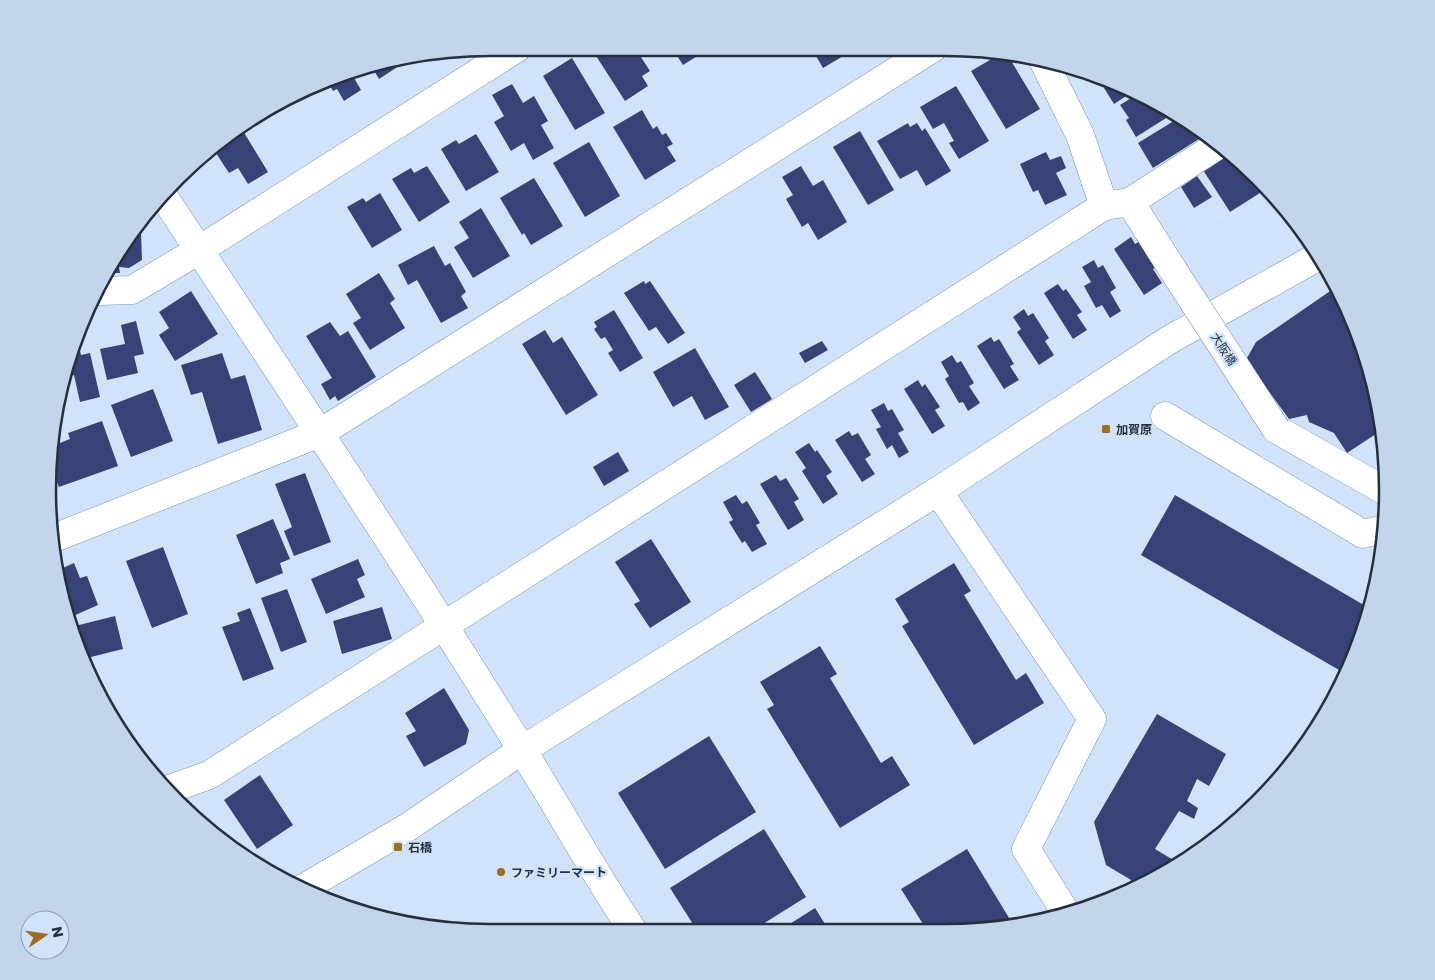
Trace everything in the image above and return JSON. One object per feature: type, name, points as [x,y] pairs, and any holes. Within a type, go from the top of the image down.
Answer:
[{"type":"street","points":[[105,291],[132,290],[199,250],[504,56]]},
{"type":"street","points":[[59,536],[320,433],[920,56]]},
{"type":"street","name":"大阪橋","points":[[1047,69],[1117,204],[1173,270],[1276,429],[1379,487]]},
{"type":"street","points":[[174,787],[209,775],[1117,204],[1212,148]]},
{"type":"street","points":[[167,201],[320,433],[522,750],[603,886],[629,924]]},
{"type":"street","points":[[311,885],[408,827],[522,750],[938,492],[1169,340],[1313,260]]},
{"type":"street","points":[[1166,416],[1363,534],[1377,531]]},
{"type":"street","points":[[938,492],[1092,720],[1026,850],[1062,907]]},
{"type":"building","points":[[596,56],[640,56],[650,71],[642,76],[648,86],[625,101]]},
{"type":"building","points":[[677,56],[697,56],[683,65]]},
{"type":"building","points":[[816,56],[843,56],[823,68]]},
{"type":"building","points":[[572,58],[605,113],[575,130],[543,76]]},
{"type":"building","points":[[992,59],[1012,62],[1040,109],[1006,129],[971,71]]},
{"type":"building","points":[[398,67],[379,79],[375,72]]},
{"type":"building","points":[[354,78],[361,90],[344,101],[337,89],[333,91],[330,87]]},
{"type":"building","points":[[512,84],[523,103],[534,96],[548,121],[541,125],[554,148],[533,160],[524,143],[511,151],[494,122],[504,116],[492,95]]},
{"type":"building","points":[[956,86],[989,141],[959,159],[949,143],[954,141],[944,123],[933,129],[920,107]]},
{"type":"building","points":[[1106,87],[1126,96],[1114,104],[1104,88]]},
{"type":"building","points":[[1131,98],[1167,117],[1136,137],[1126,120],[1129,118],[1120,105]]},
{"type":"building","points":[[642,110],[653,129],[657,126],[662,135],[666,133],[673,144],[667,147],[676,161],[645,180],[613,127]]},
{"type":"building","points":[[1173,121],[1199,139],[1153,168],[1138,143]]},
{"type":"building","points":[[908,123],[910,127],[917,123],[922,131],[925,128],[951,171],[926,186],[917,170],[900,179],[877,141]]},
{"type":"building","points":[[860,131],[894,190],[868,205],[833,147]]},
{"type":"building","points":[[244,133],[268,172],[248,184],[238,168],[229,173],[216,154]]},
{"type":"building","points":[[476,134],[499,172],[466,191],[441,149],[456,140],[459,144]]},
{"type":"building","points":[[589,142],[620,196],[585,217],[553,163]]},
{"type":"building","points":[[1046,152],[1050,160],[1061,156],[1066,168],[1056,173],[1067,195],[1045,205],[1038,190],[1033,192],[1020,164]]},
{"type":"building","points":[[1222,157],[1261,193],[1230,212],[1203,170]]},
{"type":"building","points":[[427,166],[450,202],[419,222],[392,179],[411,168],[414,173]]},
{"type":"building","points":[[801,166],[813,186],[823,180],[847,222],[818,240],[808,223],[802,227],[786,199],[793,195],[782,177]]},
{"type":"building","points":[[1197,176],[1212,197],[1194,208],[1181,187]]},
{"type":"building","points":[[534,178],[563,226],[531,245],[524,233],[522,235],[500,198]]},
{"type":"building","points":[[380,193],[402,230],[372,248],[347,207],[363,198],[366,202]]},
{"type":"building","points":[[481,208],[510,256],[473,278],[454,247],[469,238],[459,222]]},
{"type":"building","points":[[141,233],[142,260],[129,268],[119,267],[120,273],[114,273]]},
{"type":"building","points":[[1131,237],[1135,244],[1140,241],[1157,267],[1153,269],[1162,283],[1144,295],[1114,249]]},
{"type":"building","points":[[434,246],[445,266],[450,263],[466,292],[461,296],[468,308],[441,323],[417,280],[408,285],[398,265]]},
{"type":"building","points":[[1094,260],[1098,268],[1103,265],[1116,288],[1110,292],[1121,311],[1110,318],[1102,305],[1096,308],[1084,286],[1091,282],[1082,267]]},
{"type":"building","points":[[379,273],[395,299],[390,303],[405,328],[370,350],[353,323],[361,318],[346,294]]},
{"type":"building","points":[[644,281],[645,284],[650,281],[685,333],[668,344],[656,327],[649,331],[624,293]]},
{"type":"building","points":[[1058,284],[1063,291],[1066,289],[1082,312],[1077,315],[1087,330],[1073,339],[1044,293]]},
{"type":"building","points":[[191,291],[218,334],[175,361],[159,335],[169,328],[159,312]]},
{"type":"building","points":[[1330,291],[1356,351],[1364,378],[1375,434],[1347,453],[1334,433],[1309,422],[1307,415],[1289,419],[1249,364],[1247,358],[1256,342]]},
{"type":"building","points":[[1024,309],[1028,316],[1033,313],[1049,338],[1045,341],[1054,355],[1039,365],[1017,332],[1021,329],[1013,317]]},
{"type":"building","points":[[614,310],[643,358],[620,372],[608,353],[613,350],[605,337],[601,339],[594,329],[597,327],[594,322]]},
{"type":"building","points":[[136,321],[144,354],[134,356],[138,373],[107,380],[100,349],[125,344],[121,325]]},
{"type":"building","points":[[330,322],[340,336],[348,331],[376,377],[338,401],[335,396],[330,400],[321,384],[332,378],[306,336]]},
{"type":"building","points":[[545,330],[553,343],[562,337],[598,395],[566,415],[522,344]]},
{"type":"building","points":[[991,337],[994,342],[999,339],[1014,364],[1010,366],[1019,380],[1004,389],[977,346]]},
{"type":"building","points":[[822,341],[828,350],[805,363],[799,353]]},
{"type":"building","points":[[695,348],[729,407],[705,420],[692,396],[673,407],[653,372]]},
{"type":"building","points":[[80,349],[81,355],[90,353],[100,397],[80,402],[74,375],[72,376]]},
{"type":"building","points":[[222,353],[231,379],[245,375],[262,430],[218,444],[202,392],[191,395],[181,365]]},
{"type":"building","points":[[952,355],[957,363],[961,361],[974,383],[969,386],[980,403],[968,411],[963,402],[959,403],[945,379],[949,376],[941,362]]},
{"type":"building","points":[[755,372],[772,399],[751,412],[734,385]]},
{"type":"building","points":[[918,380],[922,387],[925,384],[940,407],[935,410],[945,426],[932,434],[904,389]]},
{"type":"building","points":[[153,389],[173,441],[131,457],[111,405]]},
{"type":"building","points":[[884,403],[888,411],[892,409],[904,430],[898,433],[909,452],[899,458],[892,445],[887,449],[876,429],[881,427],[871,410]]},
{"type":"building","points":[[102,421],[118,466],[59,487],[56,480],[59,443],[70,439],[68,433]]},
{"type":"building","points":[[849,431],[852,436],[858,433],[871,455],[865,459],[875,474],[862,482],[835,440]]},
{"type":"building","points":[[809,443],[815,452],[817,450],[832,472],[826,476],[838,494],[823,504],[802,471],[806,468],[795,452]]},
{"type":"building","points":[[618,452],[629,471],[604,486],[593,467]]},
{"type":"building","points":[[305,473],[331,542],[294,556],[284,531],[292,527],[275,484]]},
{"type":"building","points":[[776,475],[780,481],[786,478],[799,499],[794,502],[804,520],[788,530],[760,484]]},
{"type":"building","points":[[736,495],[742,504],[747,501],[760,523],[756,525],[767,544],[752,552],[745,541],[742,543],[729,522],[733,520],[723,502]]},
{"type":"building","points":[[1175,495],[1363,605],[1356,629],[1339,670],[1141,555]]},
{"type":"building","points":[[273,519],[290,559],[280,563],[283,573],[256,584],[236,535]]},
{"type":"building","points":[[651,539],[691,602],[650,628],[634,604],[640,601],[615,562]]},
{"type":"building","points":[[163,547],[188,614],[152,628],[126,561]]},
{"type":"building","points":[[358,559],[365,575],[357,579],[365,597],[326,614],[311,579]]},
{"type":"building","points":[[74,563],[80,578],[87,576],[98,605],[75,615],[64,568]]},
{"type":"building","points":[[954,563],[971,591],[964,595],[1016,680],[1026,673],[1044,703],[974,745],[902,626],[909,622],[895,599]]},
{"type":"building","points":[[287,589],[307,642],[281,652],[261,598]]},
{"type":"building","points":[[382,607],[392,639],[342,654],[333,621]]},
{"type":"building","points":[[250,608],[274,669],[243,681],[222,627],[240,621],[237,613]]},
{"type":"building","points":[[115,616],[123,649],[90,657],[78,625]]},
{"type":"building","points":[[820,646],[837,674],[830,678],[881,763],[892,756],[910,785],[840,828],[767,709],[774,705],[760,682]]},
{"type":"building","points":[[444,688],[469,730],[466,744],[424,767],[406,736],[416,731],[405,713]]},
{"type":"building","points":[[1157,714],[1226,754],[1209,786],[1197,779],[1187,801],[1198,808],[1194,819],[1179,811],[1155,849],[1172,859],[1137,879],[1130,882],[1131,880],[1106,865],[1094,822]]},
{"type":"building","points":[[709,736],[756,812],[665,869],[618,793]]},
{"type":"building","points":[[260,775],[293,825],[257,849],[224,800]]},
{"type":"building","points":[[764,829],[806,897],[763,924],[693,924],[670,888]]},
{"type":"building","points":[[967,849],[1010,919],[973,923],[923,924],[901,889]]},
{"type":"building","points":[[815,908],[825,924],[790,924]]},
{"type":"place","name":"加賀原","points":[[1106,429]]},
{"type":"place","name":"石橋","points":[[398,847]]},
{"type":"place","name":"ファミリーマート","points":[[501,872]]}]
